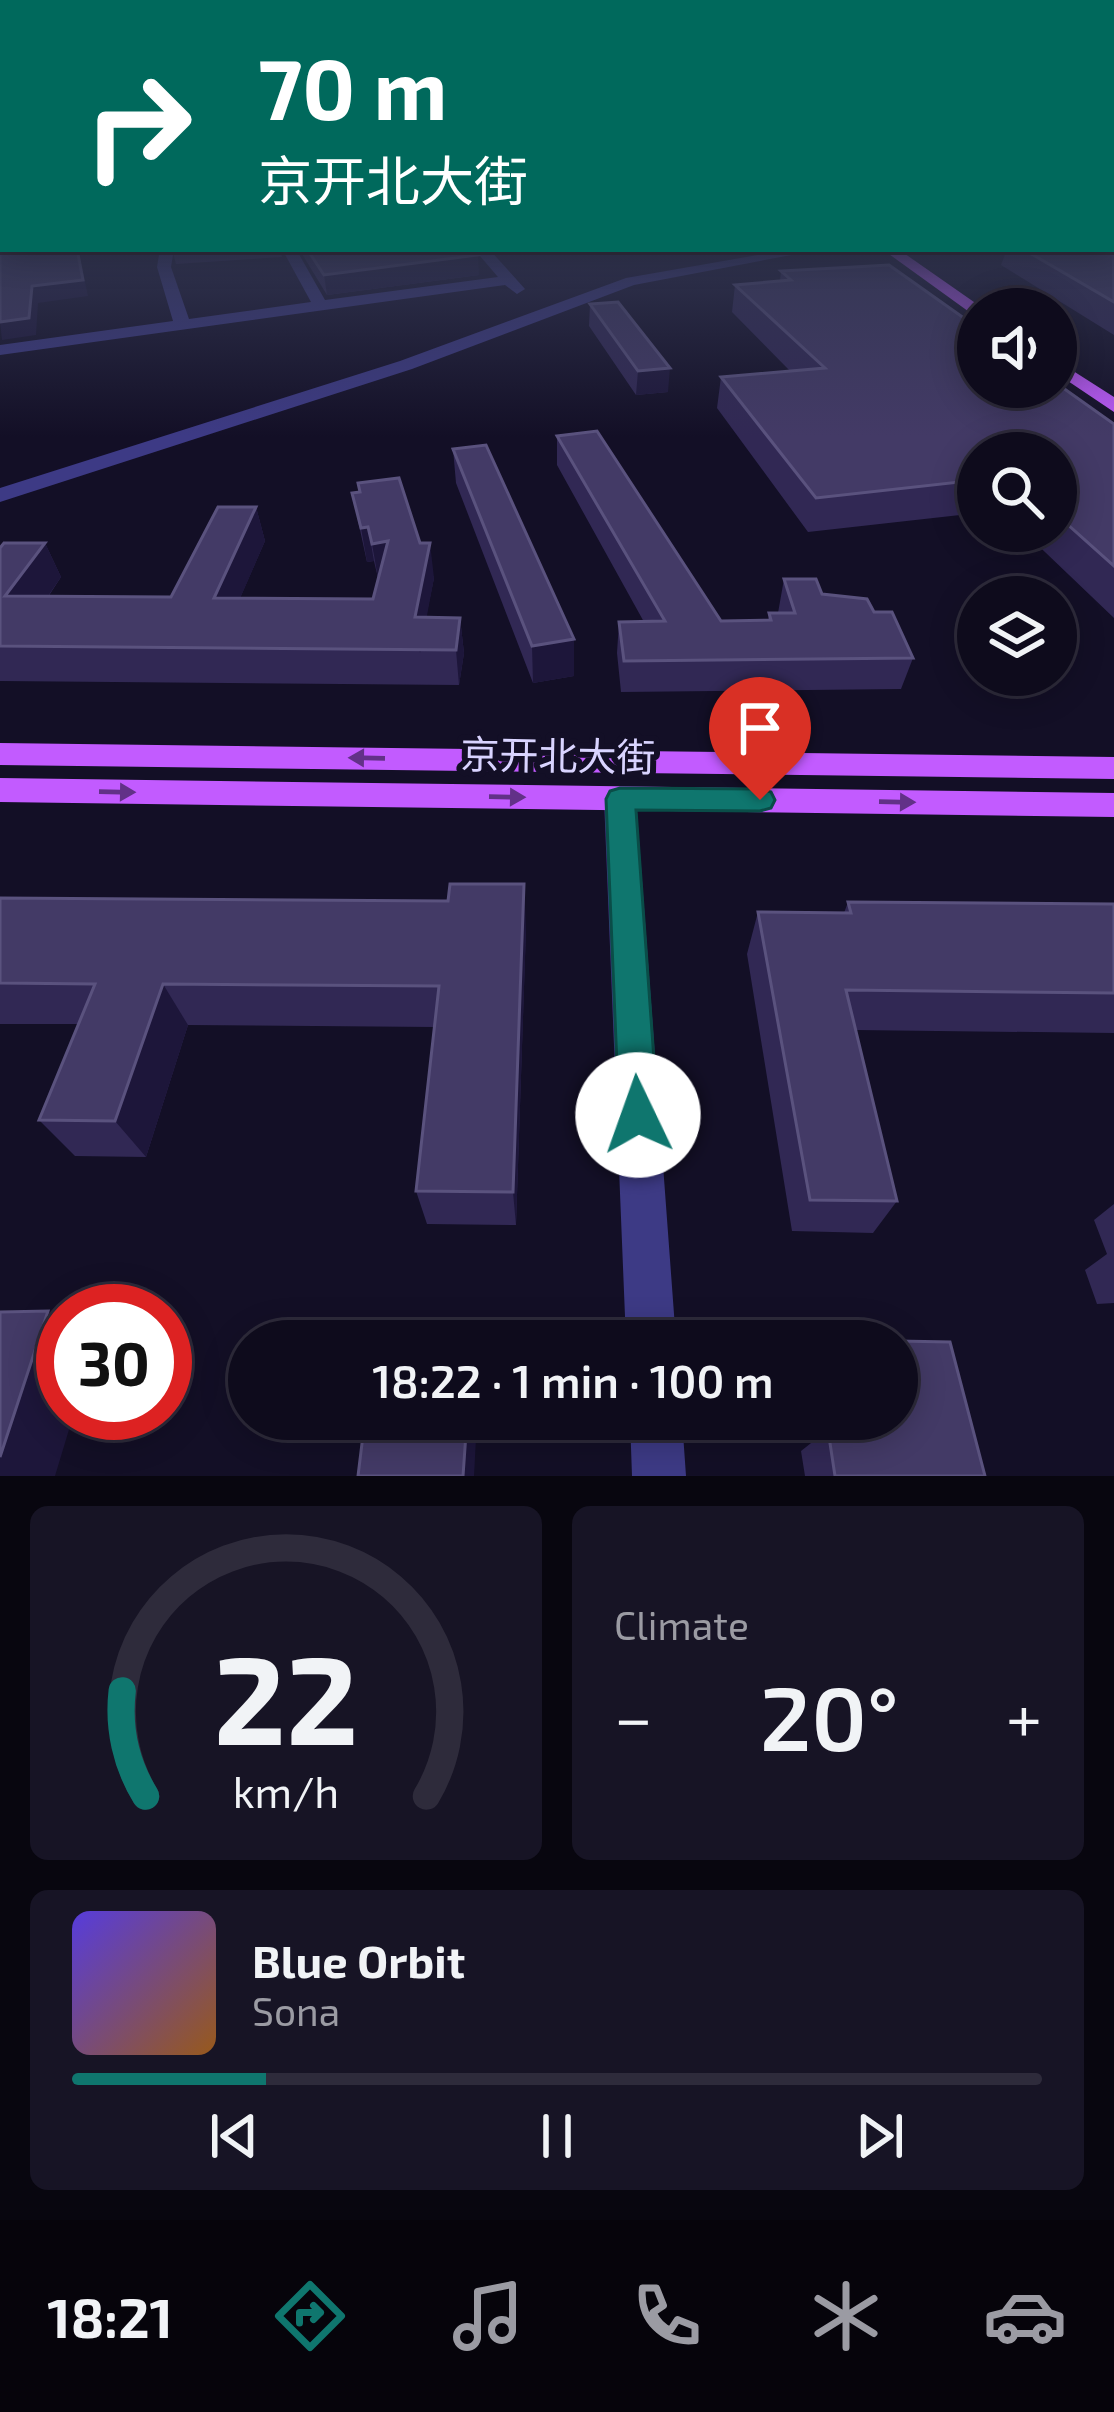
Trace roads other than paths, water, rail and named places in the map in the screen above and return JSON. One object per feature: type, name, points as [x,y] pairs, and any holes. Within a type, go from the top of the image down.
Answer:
[{"type":"main road","points":[[1077,361],[1114,386]]},
{"type":"main road","points":[[1077,380],[1114,406]]},
{"type":"main road","name":"京开北大街","points":[[0,754],[1114,768]]},
{"type":"main road","name":"京开北大街","points":[[0,790],[1114,805]]},
{"type":"street","points":[[174,299],[183,326]]},
{"type":"street","points":[[317,299],[321,307]]},
{"type":"street","points":[[0,350],[377,299]]},
{"type":"street","points":[[530,299],[545,311]]},
{"type":"street","points":[[0,495],[406,365],[583,299]]},
{"type":"street","points":[[620,799],[650,1320]]},
{"type":"street","points":[[657,1440],[659,1476]]}]
